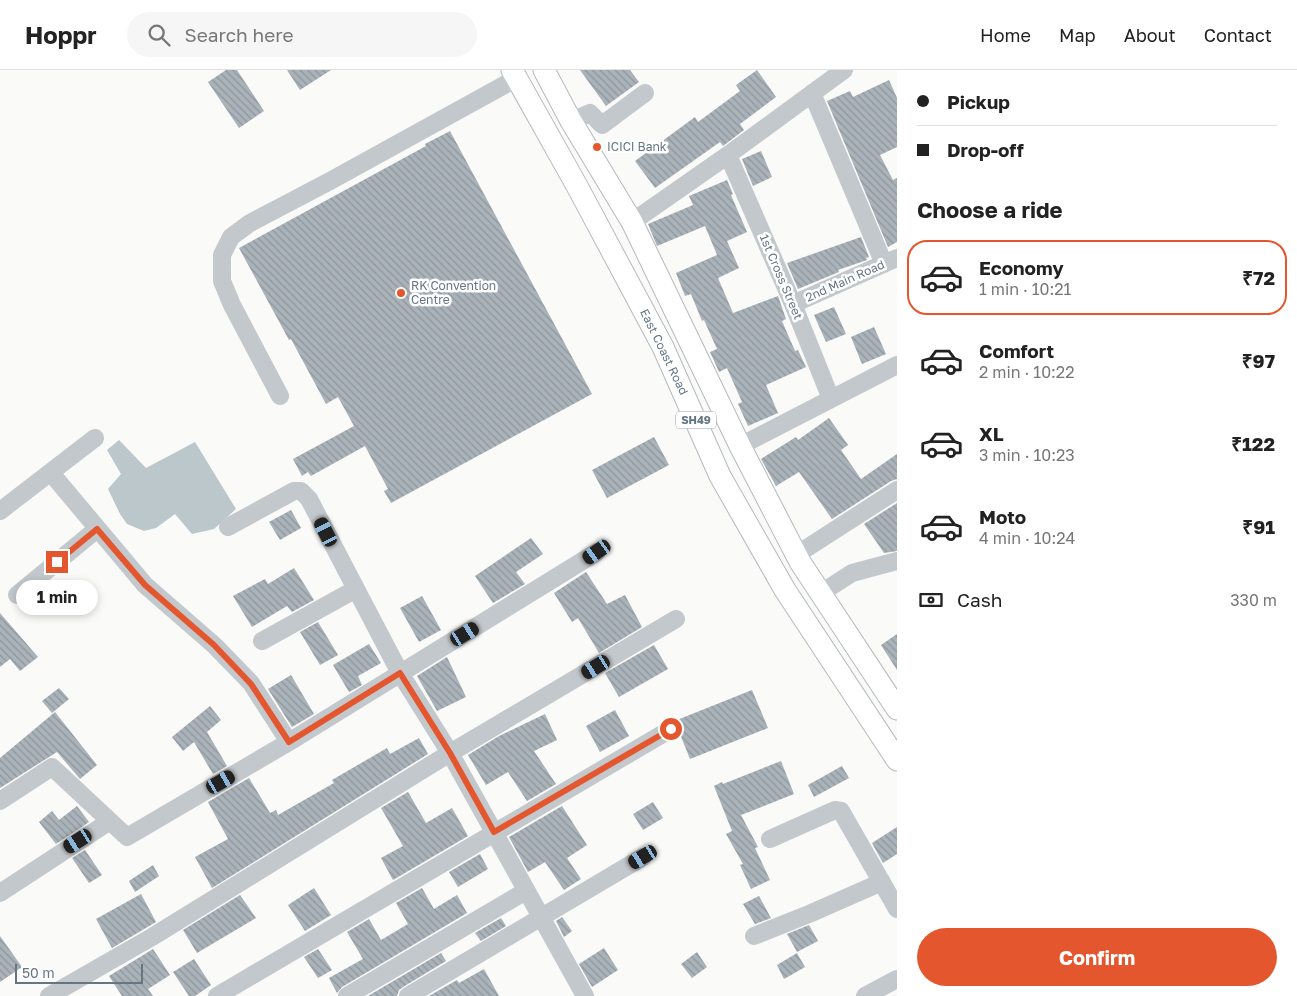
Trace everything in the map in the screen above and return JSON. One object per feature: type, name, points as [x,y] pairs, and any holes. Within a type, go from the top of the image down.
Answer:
[{"type":"main road","name":"SH49","points":[[544,70],[571,121],[632,222],[740,446],[796,555],[897,709]]},
{"type":"main road","name":"East Coast Road","points":[[514,74],[582,194],[663,348],[720,476],[785,590],[897,760]]},
{"type":"street","points":[[632,222],[844,70]]},
{"type":"street","points":[[280,396],[232,305],[222,281],[222,255],[230,237],[250,222],[330,181],[514,74]]},
{"type":"street","points":[[571,121],[590,113],[602,125],[645,93]]},
{"type":"street","points":[[812,93],[890,261]]},
{"type":"street","name":"1st Cross Street","points":[[728,155],[793,304],[831,399]]},
{"type":"street","name":"2nd Main Road","points":[[793,304],[890,261]]},
{"type":"street","points":[[740,446],[897,365]]},
{"type":"street","points":[[0,512],[95,438]]},
{"type":"street","points":[[51,473],[145,585],[214,645],[251,684],[289,742]]},
{"type":"street","points":[[796,555],[897,490]]},
{"type":"street","points":[[228,527],[294,491],[301,491],[309,499],[400,673],[450,753],[585,996]]},
{"type":"street","points":[[17,595],[97,529]]},
{"type":"street","points":[[0,801],[52,766],[127,837],[289,742],[597,552]]},
{"type":"street","points":[[820,593],[852,573],[897,561]]},
{"type":"street","points":[[262,641],[356,589]]},
{"type":"street","points":[[49,996],[152,937],[450,753],[676,619]]},
{"type":"street","points":[[217,996],[671,729]]},
{"type":"street","points":[[770,839],[835,810],[840,811],[897,909]]},
{"type":"street","points":[[0,893],[110,821]]},
{"type":"street","points":[[408,996],[643,857]]},
{"type":"street","points":[[754,936],[882,882]]},
{"type":"street","points":[[347,996],[526,891]]},
{"type":"street","points":[[865,996],[897,979]]},
{"type":"shaded area","points":[[119,440],[146,468],[195,442],[236,509],[214,529],[192,534],[175,514],[156,528],[144,531],[127,524],[108,489],[121,474],[107,450]]},
{"type":"building","points":[[226,70],[237,70],[264,111],[239,128],[208,82]]},
{"type":"building","points":[[287,70],[331,70],[300,90]]},
{"type":"building","points":[[580,70],[630,70],[639,82],[606,106]]},
{"type":"building","points":[[757,70],[776,97],[740,124],[744,130],[723,146],[720,142],[655,188],[635,161],[695,117],[698,122],[740,91],[736,85]]},
{"type":"building","points":[[889,80],[897,98],[897,147],[880,155],[893,180],[897,178],[897,242],[888,247],[827,101],[850,91],[853,97]]},
{"type":"building","name":"RK Convention Centre","points":[[450,131],[592,394],[391,503],[384,491],[388,489],[365,446],[311,476],[308,472],[302,476],[293,459],[354,426],[338,397],[326,404],[239,248]]},
{"type":"building","points":[[761,151],[772,177],[753,186],[742,159]]},
{"type":"building","points":[[727,180],[733,194],[731,195],[747,232],[727,241],[739,268],[718,278],[733,313],[778,296],[786,319],[782,321],[795,351],[798,350],[806,367],[766,385],[778,413],[748,426],[738,404],[742,402],[727,368],[719,372],[710,352],[717,349],[704,320],[702,321],[691,294],[685,296],[676,273],[717,255],[705,226],[657,246],[648,224],[693,205],[689,196]]},
{"type":"building","points":[[861,237],[869,257],[866,258],[867,260],[838,270],[839,272],[798,289],[787,263]]},
{"type":"building","points":[[834,307],[846,334],[826,342],[814,315]]},
{"type":"building","points":[[874,327],[886,354],[862,364],[851,337]]},
{"type":"building","points":[[829,418],[848,445],[841,450],[861,479],[897,454],[897,479],[832,519],[799,472],[776,486],[761,459],[796,437],[798,440]]},
{"type":"building","points":[[654,437],[669,465],[607,498],[592,470]]},
{"type":"building","points":[[897,503],[897,551],[884,553],[864,524]]},
{"type":"building","points":[[291,510],[301,528],[280,540],[269,522]]},
{"type":"building","points":[[531,538],[543,554],[516,572],[525,584],[493,603],[475,576]]},
{"type":"building","points":[[294,568],[314,600],[292,612],[287,606],[252,627],[233,596],[265,579],[268,584]]},
{"type":"building","points":[[586,572],[607,604],[625,595],[642,627],[599,653],[578,618],[572,622],[554,593]]},
{"type":"building","points":[[422,596],[441,630],[419,642],[400,608]]},
{"type":"building","points":[[0,613],[38,657],[20,671],[10,659],[0,667]]},
{"type":"building","points":[[318,622],[338,655],[320,665],[300,632]]},
{"type":"building","points":[[897,634],[897,670],[881,645]]},
{"type":"building","points":[[369,644],[381,663],[358,676],[362,685],[349,692],[333,665]]},
{"type":"building","points":[[654,645],[668,669],[619,697],[605,673]]},
{"type":"building","points":[[447,657],[466,697],[437,711],[417,676]]},
{"type":"building","points":[[291,675],[314,714],[292,727],[268,689]]},
{"type":"building","points":[[59,688],[69,699],[52,713],[42,701]]},
{"type":"building","points":[[752,690],[768,728],[690,759],[680,734],[680,724],[677,720]]},
{"type":"building","points":[[210,706],[221,720],[207,732],[227,766],[213,774],[194,742],[183,751],[172,737]]},
{"type":"building","points":[[615,710],[629,736],[600,752],[586,726]]},
{"type":"building","points":[[55,712],[97,765],[80,779],[57,752],[0,788],[0,758]]},
{"type":"building","points":[[545,714],[557,740],[534,751],[556,784],[527,801],[508,772],[486,785],[468,755],[499,736]]},
{"type":"building","points":[[419,738],[428,754],[212,888],[195,857],[228,839],[208,802],[249,778],[270,813],[276,810],[278,815],[334,783],[332,780],[387,748],[390,754]]},
{"type":"building","points":[[781,761],[794,794],[741,815],[758,847],[755,848],[770,880],[751,889],[740,865],[743,864],[726,834],[732,831],[714,786]]},
{"type":"building","points":[[842,766],[849,778],[814,797],[808,785]]},
{"type":"building","points":[[408,792],[426,823],[452,808],[468,836],[393,880],[381,858],[403,846],[381,808]]},
{"type":"building","points":[[653,802],[663,818],[643,830],[633,814]]},
{"type":"building","points":[[77,806],[89,822],[56,844],[39,822],[52,811],[59,820]]},
{"type":"building","points":[[562,806],[587,845],[567,858],[581,879],[564,890],[545,862],[528,872],[509,837]]},
{"type":"building","points":[[897,827],[897,854],[883,863],[872,843]]},
{"type":"building","points":[[85,850],[102,875],[89,883],[72,858]]},
{"type":"building","points":[[480,854],[488,869],[458,887],[449,872]]},
{"type":"building","points":[[153,865],[159,876],[135,892],[129,881]]},
{"type":"building","points":[[314,888],[331,915],[305,931],[288,905]]},
{"type":"building","points":[[422,888],[434,909],[457,895],[467,913],[342,987],[337,993],[329,978],[363,959],[347,932],[369,919],[381,940],[408,924],[396,903]]},
{"type":"building","points":[[141,894],[156,922],[112,948],[96,919]]},
{"type":"building","points":[[240,895],[256,918],[197,953],[183,930]]},
{"type":"building","points":[[759,896],[771,918],[755,924],[743,904]]},
{"type":"building","points":[[562,917],[572,931],[564,937],[556,921]]},
{"type":"building","points":[[501,918],[506,926],[481,941],[475,933]]},
{"type":"building","points":[[809,925],[818,941],[797,952],[787,934]]},
{"type":"building","points":[[0,936],[22,967],[0,982]]},
{"type":"building","points":[[604,948],[618,970],[592,987],[579,964]]},
{"type":"building","points":[[153,949],[170,975],[148,989],[153,996],[122,996],[109,976]]},
{"type":"building","points":[[318,949],[332,970],[318,978],[304,957]]},
{"type":"building","points":[[697,952],[707,967],[692,978],[681,964]]},
{"type":"building","points":[[441,953],[446,961],[403,987],[399,990],[397,996],[368,996]]},
{"type":"building","points":[[797,953],[805,967],[784,979],[777,965]]},
{"type":"building","points":[[194,959],[211,985],[195,996],[189,996],[173,972]]},
{"type":"building","points":[[484,969],[499,996],[429,996],[457,980],[459,983]]},
{"type":"place","name":"ICICI Bank","points":[[597,147]]},
{"type":"place","name":"RK Convention Centre","points":[[401,293]]},
{"type":"route","points":[[57,562],[97,529],[145,585],[214,645],[251,684],[289,742],[400,673],[450,753],[494,832],[671,729]]}]
